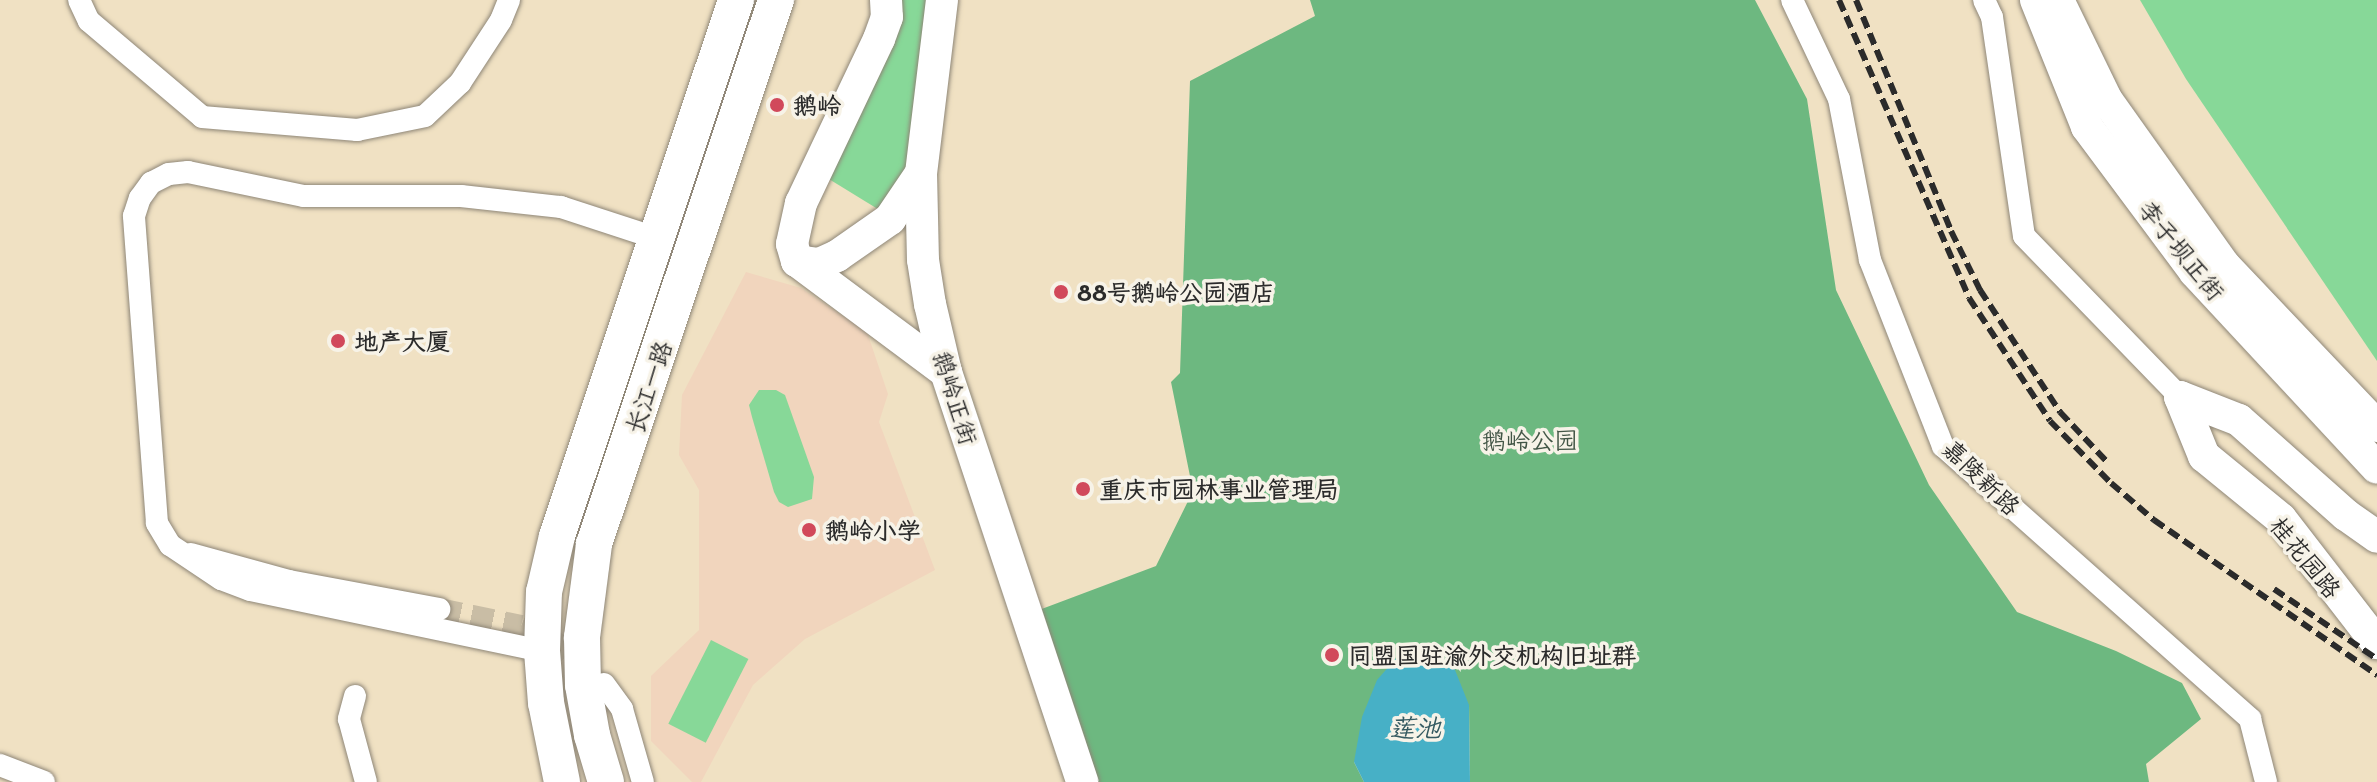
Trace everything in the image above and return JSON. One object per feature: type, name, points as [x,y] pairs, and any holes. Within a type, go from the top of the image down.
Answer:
[{"type":"main road","name":"长江一路","points":[[562,782],[546,703],[542,651],[544,592],[557,536],[736,0]]},
{"type":"main road","name":"长江一路","points":[[606,782],[592,735],[583,685],[582,637],[594,544],[776,0]]},
{"type":"street","points":[[79,0],[89,21],[202,117],[357,130],[425,116],[460,83],[501,20],[509,0]]},
{"type":"street","points":[[886,0],[887,17],[879,39],[801,203],[792,244],[797,261],[946,372]]},
{"type":"street","name":"鹅岭正街","points":[[942,0],[921,173],[923,260],[946,372],[1082,782]]},
{"type":"street","name":"嘉陵新路","points":[[1792,0],[1839,99],[1870,260],[1943,446],[2250,719],[2266,782]]},
{"type":"street","points":[[1984,0],[1992,17],[2024,236],[2180,397],[2239,420],[2346,515],[2377,537]]},
{"type":"street","name":"李子坝正街","points":[[2036,0],[2087,127],[2195,272],[2377,468]]},
{"type":"street","name":"李子坝正街","points":[[2058,0],[2106,99],[2224,265],[2377,426]]},
{"type":"street","points":[[542,651],[283,599],[221,579],[177,552],[161,535],[157,523],[134,216],[140,198],[151,183],[169,174],[188,172],[304,196],[461,196],[547,205],[656,238]]},
{"type":"street","points":[[797,261],[819,264],[837,256],[890,219],[921,173]]},
{"type":"street","name":"桂花园路","points":[[2180,397],[2204,456],[2281,519],[2377,643]]},
{"type":"street","points":[[177,552],[207,556],[289,581],[439,609]]},
{"type":"street","points":[[604,684],[622,709],[643,782]]},
{"type":"street","points":[[355,696],[349,719],[366,782]]},
{"type":"street","points":[[0,765],[44,782]]},
{"type":"shaded area","name":"鹅岭小学","points":[[746,272],[801,288],[867,332],[888,394],[879,422],[935,570],[805,639],[753,685],[701,782],[692,782],[651,741],[651,676],[699,630],[699,490],[679,455],[682,395]]},
{"type":"green space","points":[[897,0],[931,0],[912,174],[881,211],[824,176]]},
{"type":"green space","name":"鹅岭公园","points":[[1310,0],[1755,0],[1807,99],[1836,290],[1929,485],[2017,612],[2116,651],[2182,683],[2201,719],[2146,764],[2149,782],[1470,782],[1469,705],[1354,762],[1364,782],[1095,782],[1039,610],[1156,566],[1193,491],[1171,382],[1180,373],[1190,81],[1315,16]]},
{"type":"green space","points":[[2140,0],[2377,0],[2377,361],[2186,79]]},
{"type":"green space","points":[[759,390],[776,390],[785,395],[814,477],[812,499],[788,507],[779,502],[774,492],[749,405]]},
{"type":"green space","points":[[711,640],[748,659],[706,743],[668,724]]},
{"type":"water","name":"莲池","points":[[1399,655],[1429,656],[1453,665],[1469,705],[1470,782],[1364,782],[1354,762],[1362,717],[1377,680]]},
{"type":"tunnel","points":[[439,609],[521,626],[551,639],[586,666]]},
{"type":"railway","points":[[1839,0],[1969,298],[2050,421],[2111,483],[2154,520],[2377,675]]},
{"type":"railway","points":[[1856,0],[1951,231],[1980,290],[2060,412],[2109,464]]},
{"type":"railway","points":[[2274,589],[2377,659]]},
{"type":"place","name":"鹅岭","points":[[777,105]]},
{"type":"place","name":"88号鹅岭公园酒店","points":[[1061,292]]},
{"type":"place","name":"地产大厦","points":[[338,341]]},
{"type":"place","name":"重庆市园林事业管理局","points":[[1083,489]]},
{"type":"place","name":"鹅岭小学","points":[[809,530]]},
{"type":"place","name":"同盟国驻渝外交机构旧址群","points":[[1332,655]]}]
